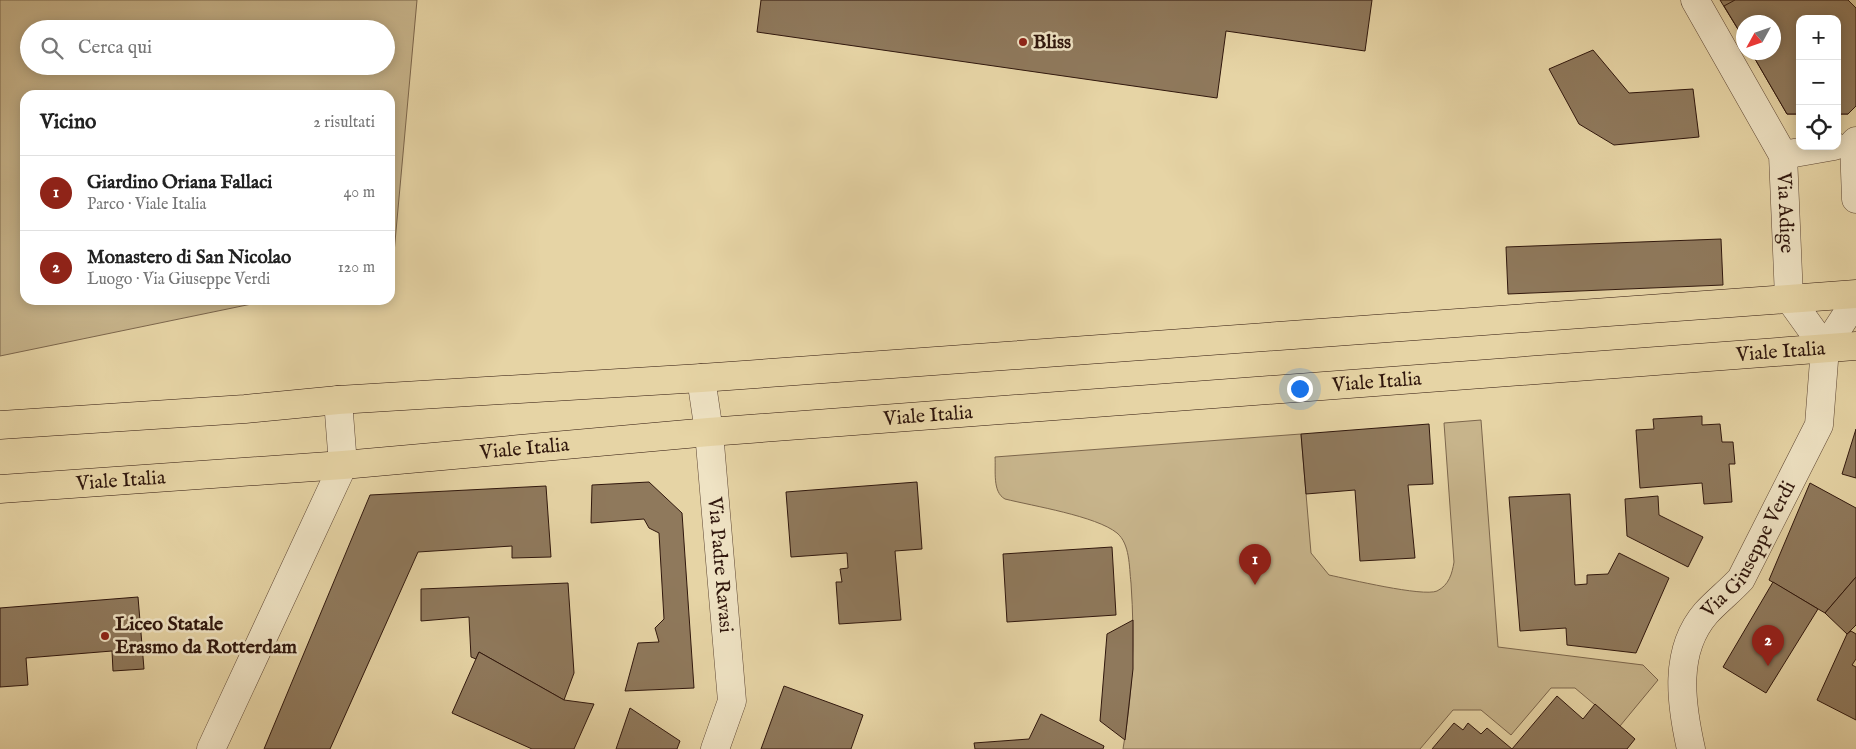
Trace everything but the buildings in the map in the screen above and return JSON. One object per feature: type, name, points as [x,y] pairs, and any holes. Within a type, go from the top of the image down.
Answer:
[{"type":"main road","points":[[0,425],[245,409],[338,400],[701,378],[1856,294]]},
{"type":"main road","name":"Viale Italia","points":[[0,489],[343,465],[709,432],[1856,346]]},
{"type":"street","name":"Via Adige","points":[[1695,0],[1783,154],[1789,298]]},
{"type":"street","points":[[1783,154],[1845,144],[1856,199]]},
{"type":"street","points":[[1789,298],[1825,348],[1856,300]]},
{"type":"street","name":"Via Giuseppe Verdi","points":[[1691,749],[1685,713],[1682,671],[1686,651],[1698,623],[1741,579],[1819,425],[1825,348]]},
{"type":"street","name":"Via Padre Ravasi","points":[[701,378],[709,432],[732,701],[715,749]]},
{"type":"street","points":[[211,749],[343,465],[338,400]]},
{"type":"shaded area","points":[[0,0],[417,0],[395,242],[395,90],[20,90],[20,305],[247,305],[0,356]]},
{"type":"shaded area","points":[[1481,420],[1498,647],[1643,665],[1658,680],[1620,726],[1575,688],[1551,688],[1511,735],[1481,710],[1453,710],[1420,749],[1123,749],[1129,707],[1133,646],[1131,583],[1127,549],[1117,533],[1107,527],[1064,512],[1005,499],[1001,496],[996,486],[995,457],[1301,434],[1311,553],[1329,575],[1417,592],[1437,591],[1447,582],[1454,562],[1444,423]]},
{"type":"place","name":"Bliss","points":[[1023,42]]},
{"type":"place","name":"Giardino Oriana Fallaci","points":[[1255,585]]},
{"type":"place","name":"Liceo Statale Erasmo da Rotterdam","points":[[105,636]]},
{"type":"place","name":"Monastero di San Nicolao","points":[[1768,666]]}]
